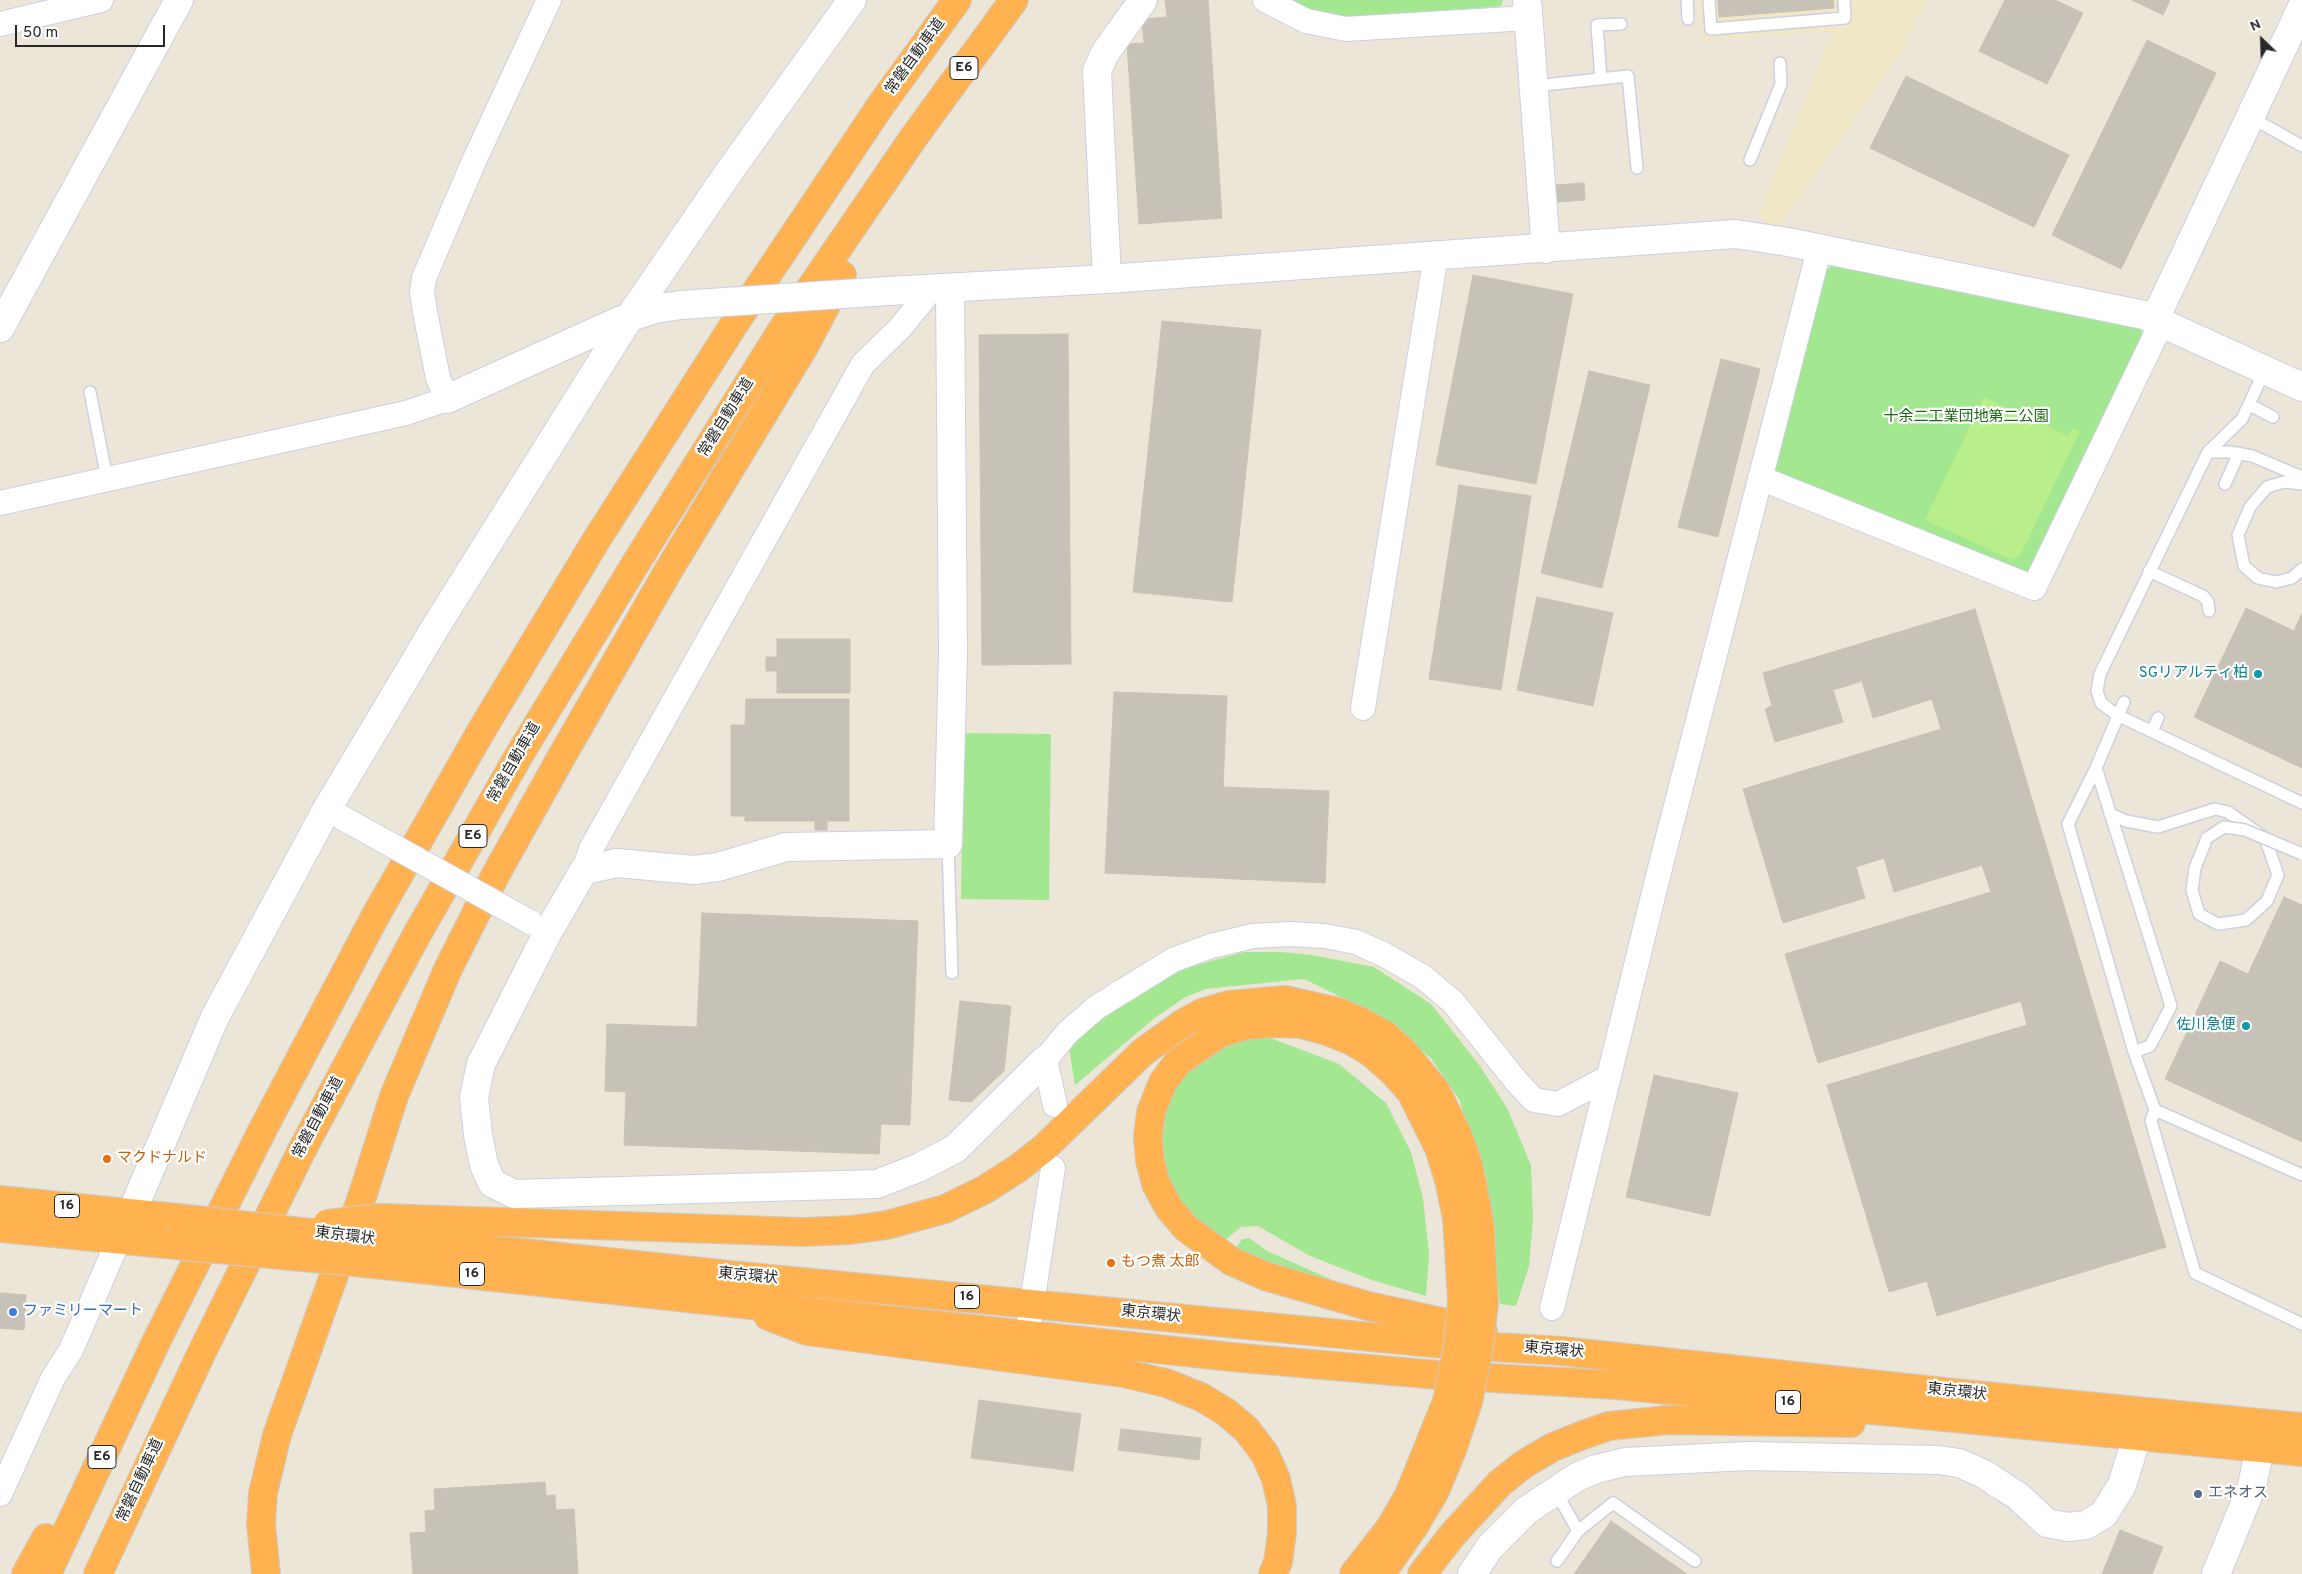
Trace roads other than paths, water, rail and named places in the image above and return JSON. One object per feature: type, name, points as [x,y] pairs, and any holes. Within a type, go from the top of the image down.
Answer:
[{"type":"highway","name":"常磐自動車道","points":[[48,1574],[157,1340],[267,1120],[377,913],[483,728],[597,539],[734,323],[881,105],[958,0]]},
{"type":"highway","name":"常磐自動車道","points":[[98,1574],[202,1352],[303,1148],[415,938],[518,757],[639,558],[782,330],[914,137],[1014,0]]},
{"type":"highway","points":[[266,1574],[261,1524],[263,1493],[277,1435],[362,1194],[394,1096],[448,969],[496,874],[577,728],[666,573],[804,347],[914,137]]},
{"type":"highway","points":[[372,1240],[804,1232],[887,1225],[945,1209],[984,1190],[1017,1168],[1043,1149],[1143,1052],[1182,1024],[1202,1014],[1229,1005],[1286,1000],[1338,1012],[1360,1021],[1385,1036],[1405,1053],[1436,1090],[1467,1160],[1480,1226],[1473,1302],[1458,1346],[1457,1402],[1452,1450],[1435,1491],[1416,1526],[1381,1574]]},
{"type":"highway","points":[[1473,1302],[1459,1238],[1450,1180],[1439,1148],[1410,1092],[1374,1054],[1352,1041],[1301,1024],[1276,1023],[1248,1025],[1219,1034],[1178,1062],[1164,1082],[1151,1112],[1148,1136],[1150,1161],[1156,1184],[1169,1208],[1186,1228],[1222,1255],[1265,1276],[1368,1306],[1444,1321],[1562,1351]]},
{"type":"highway","name":"東京環状","points":[[0,1200],[133,1212],[372,1240],[525,1253],[730,1275],[1444,1344],[1562,1351],[1964,1394],[2302,1427]]},
{"type":"highway","name":"東京環状","points":[[0,1228],[165,1244],[372,1240],[730,1301],[1027,1335],[1283,1362],[1438,1375],[1616,1385],[2302,1452]]},
{"type":"highway","points":[[730,1301],[807,1331],[1122,1373],[1166,1384],[1201,1398],[1226,1412],[1247,1430],[1265,1454],[1276,1478],[1282,1506],[1282,1533],[1278,1562],[1273,1574]]},
{"type":"highway","points":[[26,1574],[157,1340]]},
{"type":"highway","points":[[1354,1574],[1390,1528],[1457,1402]]},
{"type":"highway","points":[[1422,1574],[1454,1533],[1500,1483],[1524,1464],[1552,1447],[1609,1426],[1668,1420],[1826,1424],[1960,1418]]},
{"type":"street","points":[[0,24],[101,0]]},
{"type":"street","points":[[0,328],[180,0]]},
{"type":"street","points":[[447,398],[438,378],[425,312],[422,292],[424,278],[474,161],[549,0]]},
{"type":"street","points":[[0,1494],[53,1378],[71,1350],[133,1212],[193,1065],[327,809],[438,623],[629,318],[729,172],[852,0]]},
{"type":"street","points":[[1107,279],[1098,71],[1105,53],[1142,0]]},
{"type":"street","points":[[1265,0],[1306,21],[1346,29],[1527,9],[1546,249]]},
{"type":"street","points":[[1760,478],[2034,588],[2302,7]]},
{"type":"street","points":[[0,503],[406,413],[447,398],[549,351],[654,309],[681,305],[1107,279],[1735,234],[2144,315],[2302,387]]},
{"type":"street","points":[[1552,1308],[1819,250]]},
{"type":"street","points":[[1363,708],[1436,255]]},
{"type":"street","points":[[584,870],[617,863],[694,870],[718,867],[786,847],[948,844],[953,653],[940,290]]},
{"type":"street","points":[[940,290],[863,364],[591,849],[584,870],[539,927],[481,1064],[474,1097],[478,1135],[484,1165],[492,1183],[514,1194],[877,1184],[918,1168],[955,1149],[1045,1060],[1067,1033],[1097,1007],[1173,960],[1211,946],[1254,936],[1290,934],[1325,936],[1356,942],[1385,955],[1423,977],[1453,1002],[1517,1082],[1534,1100],[1558,1104],[1609,1077]]},
{"type":"street","points":[[549,351],[568,361],[580,375],[584,388]]},
{"type":"street","points":[[327,809],[539,927]]},
{"type":"street","points":[[1045,1060],[1055,1105]]},
{"type":"street","points":[[1027,1335],[1053,1168]]},
{"type":"street","points":[[1472,1574],[1490,1547],[1527,1510],[1577,1477],[1596,1469],[1625,1462],[1748,1456],[1938,1460],[1959,1463],[1984,1474],[2018,1496],[2047,1523],[2068,1528],[2086,1525],[2104,1514],[2122,1485],[2137,1436]]},
{"type":"street","points":[[2216,1574],[2252,1486],[2260,1448]]},
{"type":"lane","points":[[1687,0],[1688,19]]},
{"type":"lane","points":[[1709,0],[1711,29],[1846,18],[1844,0]]},
{"type":"lane","points":[[1601,79],[1597,25],[1621,24]]},
{"type":"lane","points":[[1750,160],[1781,84],[1780,64]]},
{"type":"lane","points":[[1534,86],[1628,76],[1637,168]]},
{"type":"lane","points":[[2250,117],[2302,146]]},
{"type":"lane","points":[[2264,370],[2250,405],[2242,419],[2208,452],[2100,674],[2097,691],[2100,703],[2117,715],[2302,803]]},
{"type":"lane","points":[[90,392],[107,479]]},
{"type":"lane","points":[[2250,405],[2273,417]]},
{"type":"lane","points":[[2208,452],[2239,454],[2280,466],[2302,477]]},
{"type":"lane","points":[[2225,484],[2239,454]]},
{"type":"lane","points":[[2302,484],[2284,482],[2267,487],[2250,507],[2238,535],[2244,566],[2258,578],[2276,582],[2292,578],[2302,570]]},
{"type":"lane","points":[[2149,571],[2203,596],[2208,602],[2208,611]]},
{"type":"lane","points":[[2124,702],[2096,768],[2068,824],[2134,1052],[2155,1110],[2151,1121],[2195,1273],[2302,1324]]},
{"type":"lane","points":[[2152,732],[2158,718]]},
{"type":"lane","points":[[2096,768],[2171,1006],[2150,1046],[2134,1052]]},
{"type":"lane","points":[[2110,814],[2126,821],[2158,827],[2215,809],[2228,812],[2265,838],[2278,874],[2267,902],[2246,920],[2218,924],[2198,914],[2192,890],[2195,868],[2207,838],[2224,827],[2245,830],[2302,854]]},
{"type":"lane","points":[[948,844],[952,973]]},
{"type":"lane","points":[[2155,1110],[2302,1175]]},
{"type":"lane","points":[[1555,1490],[1578,1531]]},
{"type":"lane","points":[[1557,1561],[1578,1531],[1612,1503],[1695,1561]]},
{"type":"place","name":"SGリアルティ柏","points":[[2258,674]]},
{"type":"place","name":"佐川急便","points":[[2246,1026]]},
{"type":"place","name":"マクドナルド","points":[[107,1159]]},
{"type":"place","name":"もつ煮 太郎","points":[[1111,1263]]},
{"type":"place","name":"ファミリーマート","points":[[13,1312]]},
{"type":"place","name":"エネオス","points":[[2198,1494]]},
{"type":"park label","name":"十余二工業団地第二公園","points":[[1966,418]]}]
